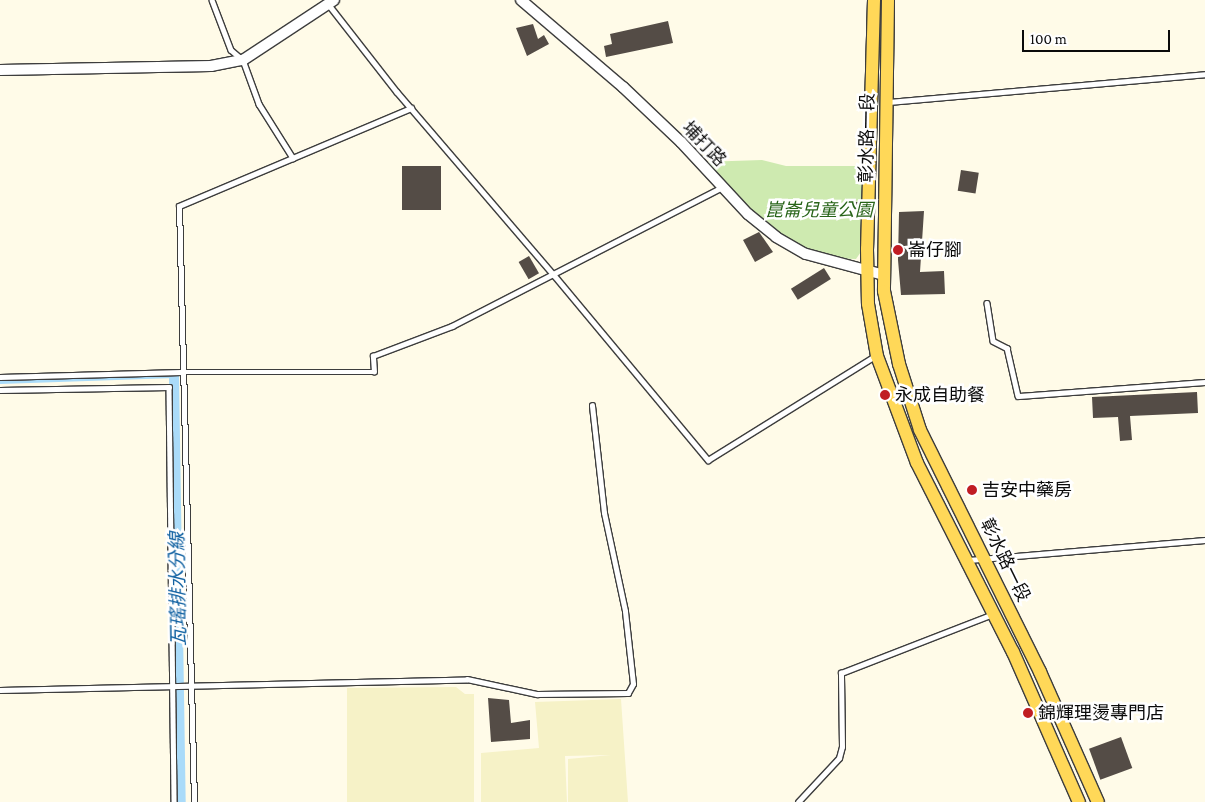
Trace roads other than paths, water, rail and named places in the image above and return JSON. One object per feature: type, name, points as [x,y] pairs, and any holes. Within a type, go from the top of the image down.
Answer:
[{"type":"main road","name":"彰水路一段","points":[[874,0],[867,271],[868,304],[876,356],[897,414],[944,520],[994,613],[1078,802]]},
{"type":"main road","name":"彰水路一段","points":[[888,0],[885,102],[884,275],[899,364],[920,430],[1040,672],[1098,802]]},
{"type":"main road","points":[[897,414],[913,408]]},
{"type":"street","name":"埔打路","points":[[521,0],[623,87],[748,214],[776,237],[806,254],[884,275]]},
{"type":"street","points":[[0,70],[211,66],[243,60],[331,2]]},
{"type":"lane","points":[[212,0],[231,50],[243,60],[259,104],[293,158]]},
{"type":"lane","points":[[331,2],[411,108],[554,274],[708,460],[876,356]]},
{"type":"lane","points":[[885,102],[1205,74]]},
{"type":"lane","points":[[194,802],[181,372],[179,206],[411,108]]},
{"type":"lane","points":[[0,377],[181,372],[374,372],[373,356],[452,326],[723,187]]},
{"type":"lane","points":[[987,303],[993,341],[1007,348],[1018,396],[1205,382]]},
{"type":"lane","points":[[169,387],[174,802]]},
{"type":"lane","points":[[0,390],[182,387]]},
{"type":"lane","points":[[0,690],[467,679],[537,694],[628,693],[633,684],[624,611],[604,513],[592,406]]},
{"type":"lane","points":[[967,560],[986,560],[1205,540]]},
{"type":"lane","points":[[798,802],[839,758],[842,746],[841,673],[994,613]]},
{"type":"waterway","points":[[0,382],[174,376]]},
{"type":"waterway","name":"瓦瑤排水分線","points":[[174,376],[181,802]]},
{"type":"place","name":"崙仔腳","points":[[898,250]]},
{"type":"place","name":"永成自助餐","points":[[885,395]]},
{"type":"place","name":"吉安中藥房","points":[[972,490]]},
{"type":"place","name":"錦輝理燙專門店","points":[[1028,713]]},
{"type":"park label","name":"崑崙兒童公園","points":[[819,210]]}]
